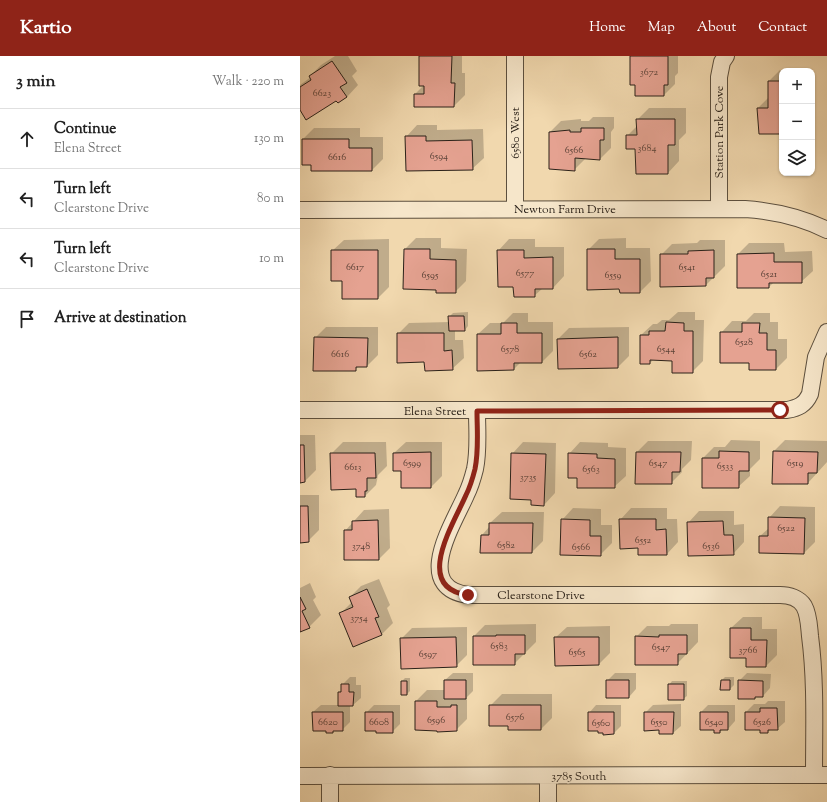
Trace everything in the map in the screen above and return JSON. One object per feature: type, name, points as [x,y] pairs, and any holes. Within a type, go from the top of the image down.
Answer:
[{"type":"street","name":"6580 West","points":[[515,56],[515,210]]},
{"type":"street","name":"Station Park Cove","points":[[719,209],[719,77],[722,62],[726,56]]},
{"type":"street","name":"Newton Farm Drive","points":[[300,210],[745,209],[776,213],[806,221],[827,230]]},
{"type":"street","name":"Elena Street","points":[[300,410],[477,411],[793,409],[803,404],[810,394],[816,357],[820,344],[827,332]]},
{"type":"street","name":"Clearstone Drive","points":[[477,411],[475,468],[467,493],[447,535],[440,560],[443,582],[453,591],[468,595],[786,595],[797,599],[801,602],[806,612],[811,643],[820,775]]},
{"type":"street","points":[[330,775],[330,802]]},
{"type":"street","name":"3785 South","points":[[300,776],[820,775]]},
{"type":"street","points":[[548,776],[548,802]]},
{"type":"building","points":[[419,56],[452,56],[451,83],[455,83],[454,107],[414,107],[414,94],[424,94],[424,86],[419,86]]},
{"type":"building","points":[[630,56],[668,56],[668,85],[664,85],[664,96],[635,96],[635,85],[630,85]]},
{"type":"building","points":[[332,61],[347,83],[340,87],[347,97],[338,103],[336,101],[306,120],[300,110],[300,87],[311,80],[309,76]]},
{"type":"building","points":[[768,81],[779,81],[779,134],[759,134],[757,108],[768,108]]},
{"type":"building","points":[[636,119],[675,119],[675,145],[668,145],[668,174],[636,174],[635,149],[626,149],[626,135],[637,135]]},
{"type":"building","points":[[581,128],[604,128],[604,140],[600,140],[600,160],[575,158],[575,171],[549,169],[549,132],[570,130],[570,132],[581,132]]},
{"type":"building","points":[[405,136],[426,136],[426,141],[472,140],[473,170],[406,171]]},
{"type":"building","points":[[302,139],[349,139],[349,148],[372,148],[372,171],[311,171],[311,165],[302,165]]},
{"type":"building","points":[[404,249],[430,249],[430,259],[456,260],[456,293],[436,293],[436,290],[403,289]]},
{"type":"building","points":[[587,249],[615,249],[615,259],[640,259],[640,293],[620,293],[619,289],[587,290]]},
{"type":"building","points":[[331,250],[378,250],[378,299],[342,299],[342,281],[331,281]]},
{"type":"building","points":[[497,250],[524,250],[524,258],[553,257],[553,289],[535,289],[535,297],[514,297],[513,287],[498,287]]},
{"type":"building","points":[[714,250],[714,278],[706,278],[706,286],[660,287],[660,254],[688,254],[688,251]]},
{"type":"building","points":[[774,253],[774,262],[802,262],[802,283],[769,283],[769,288],[737,288],[737,254]]},
{"type":"building","points":[[448,316],[464,316],[465,331],[449,331]]},
{"type":"building","points":[[666,322],[684,323],[684,331],[693,331],[693,373],[672,373],[672,361],[650,360],[650,364],[640,364],[640,335],[649,335],[649,331],[665,331]]},
{"type":"building","points":[[501,323],[517,323],[517,333],[542,333],[542,363],[514,363],[514,370],[477,371],[477,334],[501,334]]},
{"type":"building","points":[[742,323],[760,323],[759,333],[767,333],[767,350],[776,350],[776,370],[749,370],[749,363],[720,363],[720,332],[742,332]]},
{"type":"building","points":[[397,333],[444,333],[444,351],[452,350],[453,370],[425,371],[424,362],[397,363]]},
{"type":"building","points":[[314,337],[368,338],[367,367],[356,367],[356,371],[313,371]]},
{"type":"building","points":[[618,337],[618,368],[558,369],[557,339]]},
{"type":"building","points":[[300,445],[304,445],[305,482],[300,483]]},
{"type":"building","points":[[719,451],[749,452],[749,471],[739,471],[739,488],[702,488],[702,458],[719,458]]},
{"type":"building","points":[[773,451],[818,452],[817,473],[808,473],[808,484],[772,484]]},
{"type":"building","points":[[431,452],[431,488],[401,488],[401,471],[393,471],[393,453]]},
{"type":"building","points":[[636,452],[681,452],[680,472],[672,472],[672,484],[635,484]]},
{"type":"building","points":[[330,453],[375,453],[376,478],[367,478],[367,491],[365,491],[365,497],[356,497],[356,489],[331,490]]},
{"type":"building","points":[[511,453],[546,454],[544,506],[531,505],[531,500],[510,499]]},
{"type":"building","points":[[568,453],[597,454],[597,458],[615,459],[615,488],[577,488],[577,478],[568,478]]},
{"type":"building","points":[[300,506],[308,506],[309,542],[300,543]]},
{"type":"building","points":[[768,517],[805,518],[804,554],[759,553],[759,536],[768,536]]},
{"type":"building","points":[[561,519],[590,520],[590,536],[601,536],[601,556],[560,555]]},
{"type":"building","points":[[619,519],[656,519],[656,530],[666,529],[667,555],[638,555],[638,548],[620,549]]},
{"type":"building","points":[[378,520],[379,560],[344,560],[344,530],[352,530],[352,521]]},
{"type":"building","points":[[723,521],[724,535],[733,535],[734,555],[688,556],[687,522]]},
{"type":"building","points":[[489,523],[533,523],[532,553],[480,553],[481,535],[489,535]]},
{"type":"building","points":[[367,589],[379,617],[375,618],[382,635],[353,647],[339,613],[353,607],[349,597]]},
{"type":"building","points":[[300,597],[306,609],[302,611],[310,628],[300,632]]},
{"type":"building","points":[[730,628],[751,628],[751,640],[767,640],[766,667],[746,667],[746,658],[730,658]]},
{"type":"building","points":[[525,635],[525,654],[515,654],[515,665],[473,665],[473,636]]},
{"type":"building","points":[[659,635],[687,635],[687,654],[678,654],[678,665],[635,665],[635,636],[659,637]]},
{"type":"building","points":[[456,637],[457,667],[401,669],[400,638]]},
{"type":"building","points":[[554,637],[599,637],[599,665],[555,666]]},
{"type":"building","points":[[444,680],[466,680],[466,699],[444,699]]},
{"type":"building","points":[[606,680],[629,680],[629,698],[606,698]]},
{"type":"building","points":[[721,680],[730,680],[730,690],[720,690]]},
{"type":"building","points":[[738,680],[763,681],[763,697],[755,697],[755,699],[738,699]]},
{"type":"building","points":[[401,681],[407,681],[407,695],[401,695]]},
{"type":"building","points":[[341,684],[349,684],[349,692],[354,692],[353,706],[338,706],[338,692],[341,692]]},
{"type":"building","points":[[668,684],[684,684],[684,700],[668,700]]},
{"type":"building","points":[[415,701],[437,701],[437,707],[451,707],[451,705],[457,705],[457,731],[437,732],[415,730]]},
{"type":"building","points":[[489,705],[541,705],[541,730],[508,730],[508,726],[489,726]]},
{"type":"building","points":[[760,708],[777,708],[778,730],[768,730],[768,733],[760,733],[760,730],[745,730],[745,712],[760,712]]},
{"type":"building","points":[[312,712],[343,712],[343,731],[326,733],[326,731],[313,731]]},
{"type":"building","points":[[365,712],[393,712],[393,733],[376,733],[376,731],[365,731]]},
{"type":"building","points":[[588,712],[614,712],[614,734],[603,735],[603,733],[598,733],[598,731],[588,731]]},
{"type":"building","points":[[644,712],[674,712],[673,734],[659,734],[659,730],[644,731]]},
{"type":"building","points":[[700,712],[728,712],[728,730],[720,730],[720,733],[714,733],[714,730],[700,730]]},
{"type":"route","points":[[468,595],[453,591],[443,582],[440,560],[447,535],[467,493],[475,468],[477,411],[780,410]]}]
